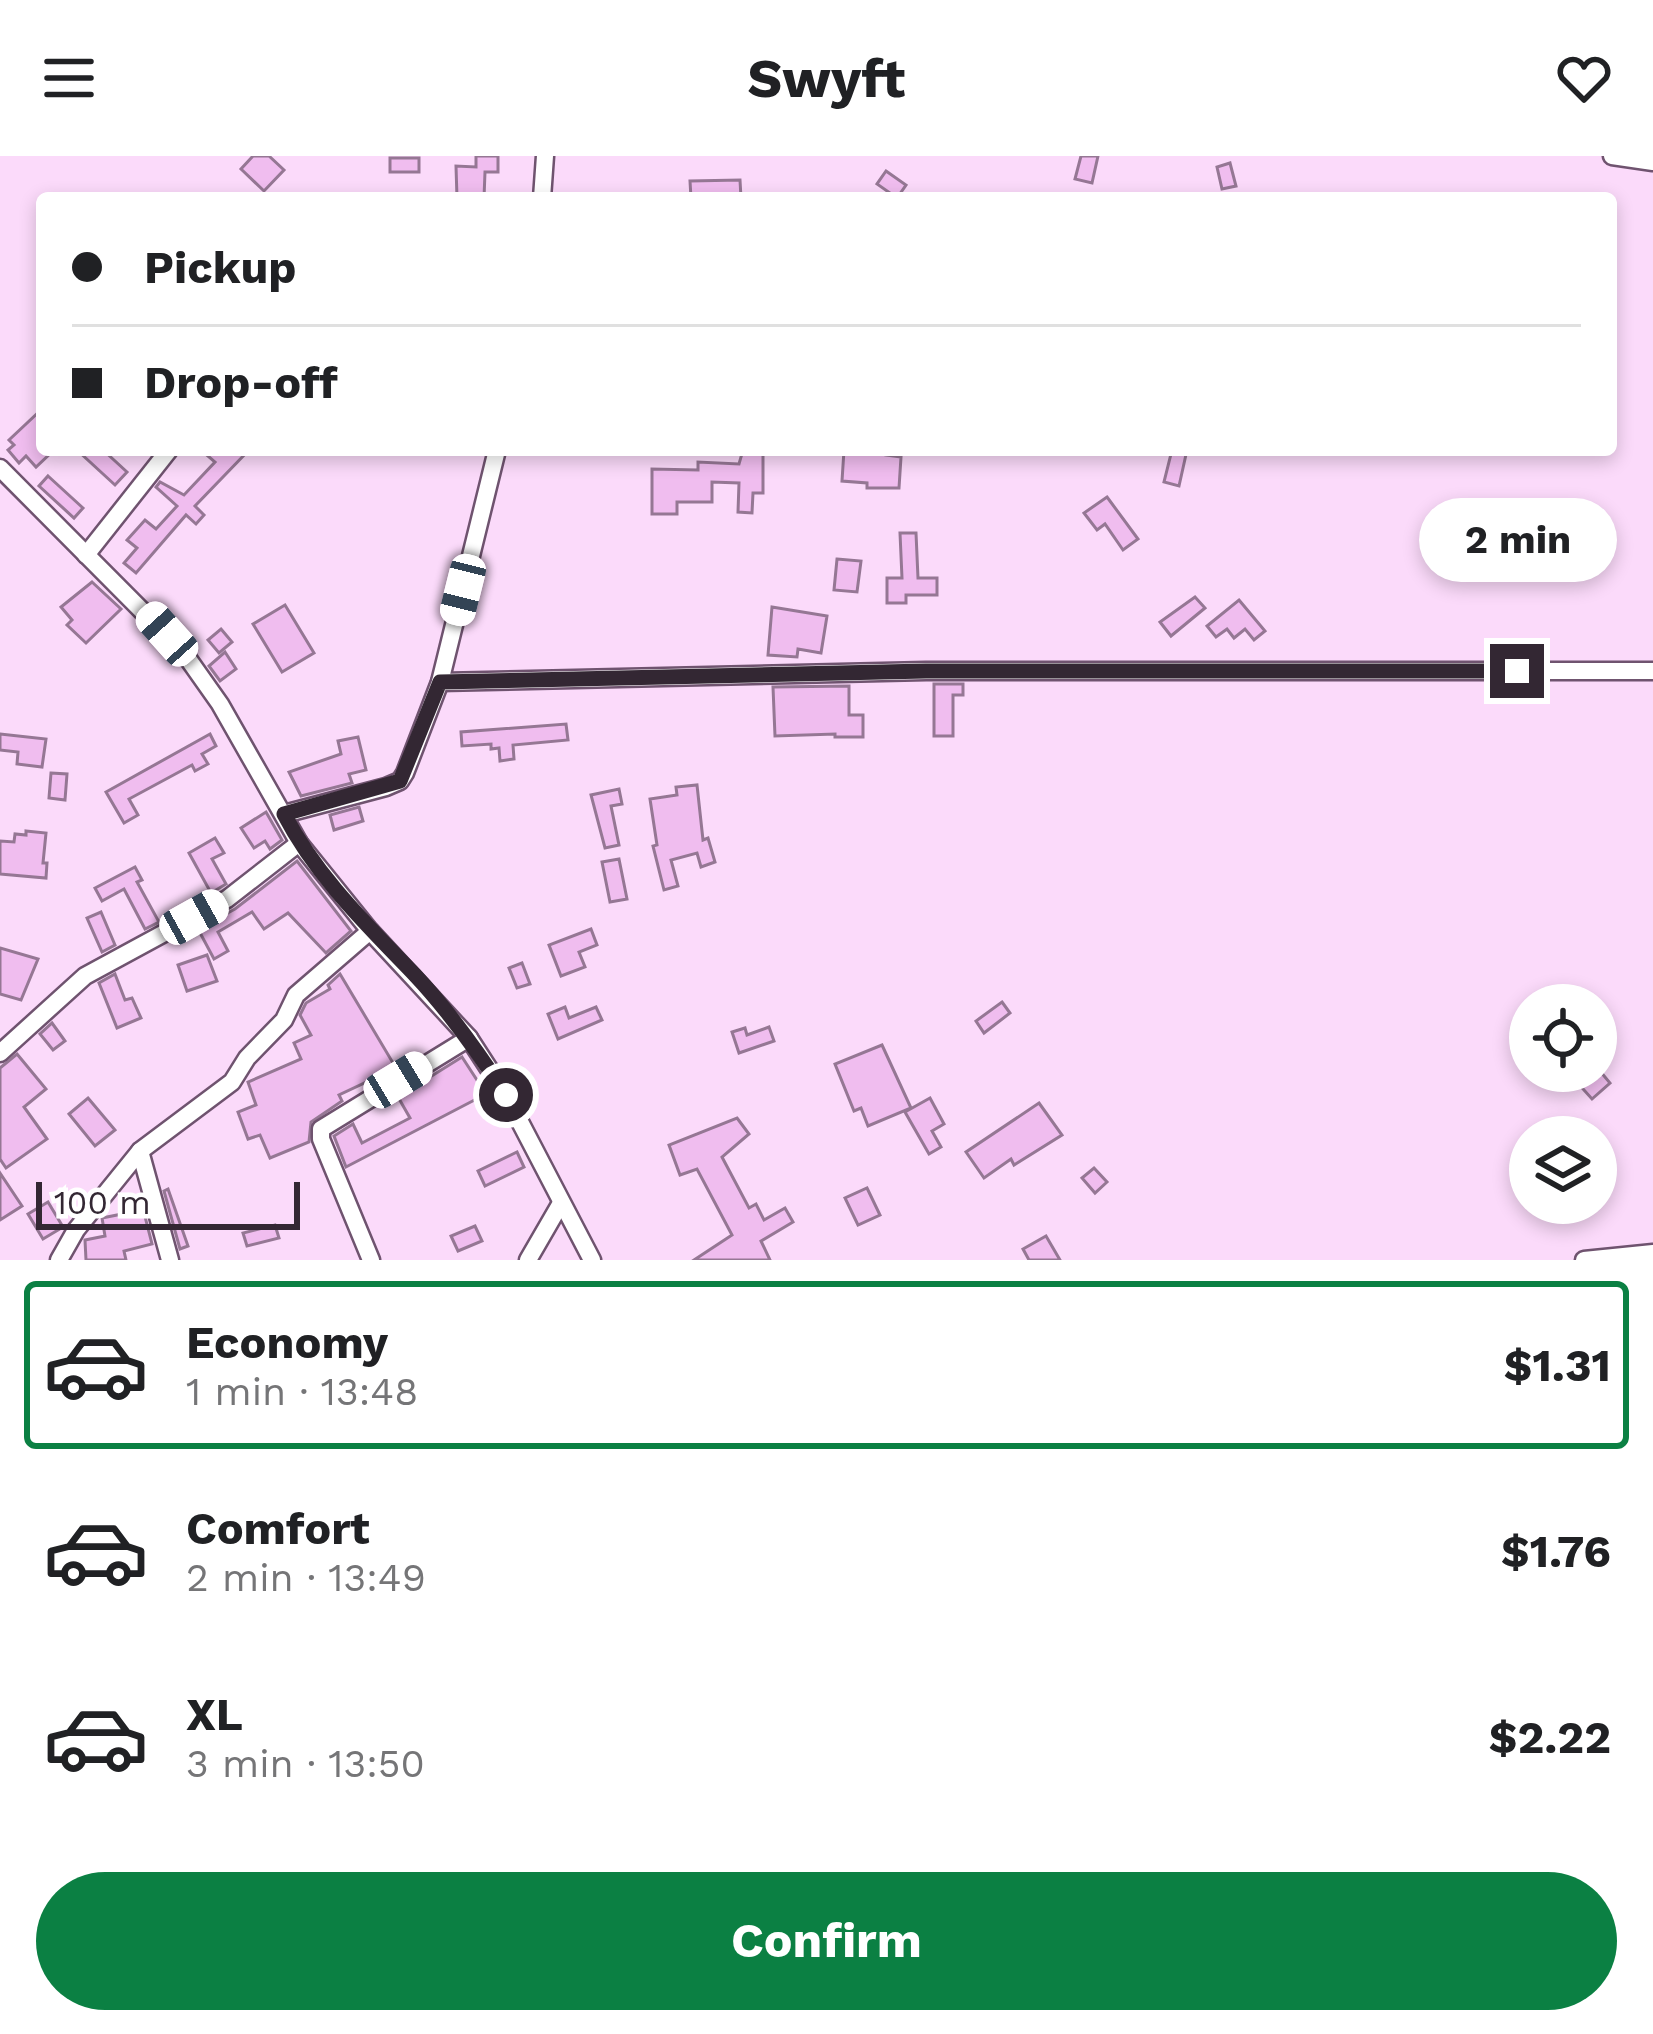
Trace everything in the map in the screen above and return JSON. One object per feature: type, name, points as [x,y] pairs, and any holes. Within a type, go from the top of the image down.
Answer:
[{"type":"street","points":[[542,192],[545,156]]},
{"type":"street","points":[[1612,156],[1653,162]]},
{"type":"street","points":[[86,555],[164,456]]},
{"type":"street","points":[[284,814],[400,781],[440,682],[496,456]]},
{"type":"street","points":[[0,468],[184,653],[220,704],[299,842],[370,931],[470,1039],[506,1095],[592,1260]]},
{"type":"street","points":[[440,682],[926,671],[1653,671]]},
{"type":"street","points":[[0,1053],[85,976],[227,899],[299,842]]},
{"type":"street","points":[[59,1260],[76,1230],[140,1151],[232,1082],[247,1058],[284,1020],[296,994],[370,931]]},
{"type":"street","points":[[371,1260],[321,1138],[322,1129],[470,1039]]},
{"type":"street","points":[[140,1151],[170,1260]]},
{"type":"street","points":[[528,1260],[561,1203]]},
{"type":"street","points":[[1584,1260],[1653,1253]]},
{"type":"building","points":[[253,156],[269,156],[284,170],[264,191],[241,169]]},
{"type":"building","points":[[476,156],[498,156],[498,172],[485,172],[484,192],[457,192],[456,166],[476,167]]},
{"type":"building","points":[[1081,156],[1098,156],[1092,183],[1075,179]]},
{"type":"building","points":[[390,158],[419,158],[419,172],[390,172]]},
{"type":"building","points":[[1230,163],[1236,186],[1222,189],[1217,167]]},
{"type":"building","points":[[886,171],[906,185],[901,192],[888,192],[877,184]]},
{"type":"building","points":[[740,180],[741,192],[691,192],[690,181]]},
{"type":"building","points":[[36,415],[36,456],[48,456],[36,467],[26,456],[19,463],[8,450],[14,445],[9,440]]},
{"type":"building","points":[[84,456],[110,456],[127,472],[115,485]]},
{"type":"building","points":[[208,456],[243,456],[195,506],[204,515],[196,524],[186,515],[136,573],[124,563],[137,548],[127,540],[145,520],[156,529],[177,506],[156,487],[160,482],[184,495],[215,462]]},
{"type":"building","points":[[741,456],[763,456],[763,493],[753,493],[752,513],[738,512],[739,483],[712,482],[712,502],[677,502],[677,514],[652,514],[652,469],[698,470],[698,462],[739,464]]},
{"type":"building","points":[[844,456],[901,457],[899,488],[867,488],[867,483],[842,481]]},
{"type":"building","points":[[1170,456],[1186,456],[1179,486],[1164,482]]},
{"type":"building","points":[[48,476],[83,508],[74,518],[39,486]]},
{"type":"building","points":[[1107,497],[1138,539],[1123,550],[1105,524],[1097,530],[1084,513]]},
{"type":"building","points":[[900,533],[916,533],[918,578],[937,578],[937,595],[906,595],[906,603],[887,603],[887,578],[902,578]]},
{"type":"building","points":[[837,559],[861,561],[857,592],[834,590]]},
{"type":"building","points":[[92,582],[121,609],[86,643],[67,625],[72,620],[61,607]]},
{"type":"building","points":[[1195,597],[1205,608],[1171,636],[1160,622]]},
{"type":"building","points":[[1239,600],[1265,631],[1254,640],[1245,629],[1234,638],[1227,629],[1216,637],[1207,626]]},
{"type":"building","points":[[285,605],[314,653],[282,672],[253,624]]},
{"type":"building","points":[[772,607],[827,616],[821,653],[798,649],[797,657],[768,655]]},
{"type":"building","points":[[221,629],[232,642],[219,653],[208,640]]},
{"type":"building","points":[[225,652],[236,669],[220,681],[209,666]]},
{"type":"building","points":[[934,684],[963,684],[963,695],[953,695],[953,736],[934,736]]},
{"type":"building","points":[[849,686],[849,715],[863,715],[863,737],[775,736],[773,687]]},
{"type":"building","points":[[566,724],[568,740],[513,745],[514,759],[500,761],[499,748],[491,749],[491,744],[462,746],[461,732]]},
{"type":"building","points":[[0,734],[46,739],[42,767],[17,764],[18,752],[0,750]]},
{"type":"building","points":[[210,734],[216,746],[202,754],[208,764],[195,771],[192,765],[129,799],[138,815],[124,823],[106,792]]},
{"type":"building","points":[[358,737],[366,770],[349,774],[352,783],[301,796],[289,772],[341,754],[338,741]]},
{"type":"building","points":[[51,773],[67,774],[65,800],[49,798]]},
{"type":"building","points":[[697,785],[703,840],[708,838],[715,862],[701,867],[697,853],[671,860],[678,886],[664,890],[653,846],[657,845],[650,799],[677,795],[676,787]]},
{"type":"building","points":[[619,789],[622,804],[611,806],[619,845],[605,848],[591,795]]},
{"type":"building","points":[[359,807],[363,821],[334,830],[330,815]]},
{"type":"building","points":[[266,812],[282,840],[270,849],[265,841],[254,848],[241,828]]},
{"type":"building","points":[[26,831],[46,833],[46,878],[0,874],[0,841],[14,842],[15,834],[26,835]]},
{"type":"building","points":[[215,838],[224,853],[212,859],[226,884],[211,893],[189,853]]},
{"type":"building","points":[[619,859],[627,899],[610,902],[602,862]]},
{"type":"building","points":[[297,861],[351,931],[326,953],[288,913],[264,929],[252,912],[218,932],[228,951],[214,959],[198,929],[235,909]]},
{"type":"building","points":[[135,867],[142,880],[137,882],[159,922],[145,929],[124,889],[102,901],[95,888]]},
{"type":"building","points":[[101,912],[115,945],[102,952],[87,918]]},
{"type":"building","points":[[591,929],[597,945],[579,952],[585,967],[561,976],[549,945]]},
{"type":"building","points":[[0,948],[38,959],[21,1000],[0,994]]},
{"type":"building","points":[[207,955],[217,981],[187,991],[178,965]]},
{"type":"building","points":[[522,963],[530,984],[517,988],[509,968]]},
{"type":"building","points":[[115,974],[125,1000],[132,998],[141,1018],[117,1028],[99,983]]},
{"type":"building","points":[[340,974],[396,1068],[339,1095],[342,1101],[311,1122],[309,1142],[270,1158],[260,1135],[248,1139],[238,1112],[256,1105],[248,1082],[301,1059],[294,1043],[311,1035],[300,1015],[306,1003],[330,989],[328,985]]},
{"type":"building","points":[[1002,1002],[1010,1013],[984,1033],[976,1021]]},
{"type":"building","points":[[565,1007],[569,1018],[596,1007],[602,1020],[558,1039],[548,1014]]},
{"type":"building","points":[[52,1023],[65,1041],[53,1050],[40,1034]]},
{"type":"building","points":[[769,1027],[774,1041],[739,1053],[732,1032],[745,1028],[747,1035]]},
{"type":"building","points":[[882,1045],[911,1108],[868,1126],[861,1108],[854,1111],[835,1064]]},
{"type":"building","points":[[17,1054],[46,1089],[24,1107],[47,1139],[6,1168],[0,1159],[0,1068]]},
{"type":"building","points":[[462,1057],[486,1094],[346,1167],[334,1136],[353,1124],[362,1143],[410,1118],[398,1097]]},
{"type":"building","points":[[88,1098],[115,1130],[95,1146],[69,1114]]},
{"type":"building","points":[[930,1098],[944,1124],[932,1131],[941,1147],[929,1154],[905,1112]]},
{"type":"building","points":[[1039,1103],[1062,1135],[1014,1165],[1011,1159],[984,1178],[966,1152]]},
{"type":"building","points":[[737,1118],[749,1134],[722,1157],[749,1208],[756,1204],[764,1220],[785,1208],[793,1222],[761,1241],[770,1260],[694,1260],[732,1235],[697,1169],[680,1175],[669,1145]]},
{"type":"building","points":[[517,1152],[524,1167],[485,1186],[478,1171]]},
{"type":"building","points":[[1094,1168],[1107,1182],[1095,1193],[1082,1178]]},
{"type":"building","points":[[0,1173],[22,1206],[0,1220]]},
{"type":"building","points":[[867,1188],[880,1215],[858,1225],[845,1198]]},
{"type":"building","points":[[168,1189],[188,1246],[180,1249],[164,1191]]},
{"type":"building","points":[[141,1201],[152,1244],[124,1251],[126,1260],[86,1260],[85,1240],[105,1236],[102,1218],[127,1213],[125,1205]]},
{"type":"building","points":[[48,1202],[63,1227],[43,1239],[28,1214]]},
{"type":"building","points":[[275,1225],[279,1238],[247,1246],[243,1233]]},
{"type":"building","points":[[475,1226],[482,1241],[458,1251],[451,1236]]},
{"type":"building","points":[[1046,1236],[1060,1260],[1029,1260],[1023,1249]]},
{"type":"route","points":[[506,1095],[470,1039],[370,931],[299,842],[284,814],[400,781],[440,682],[926,671],[1517,671]]}]
